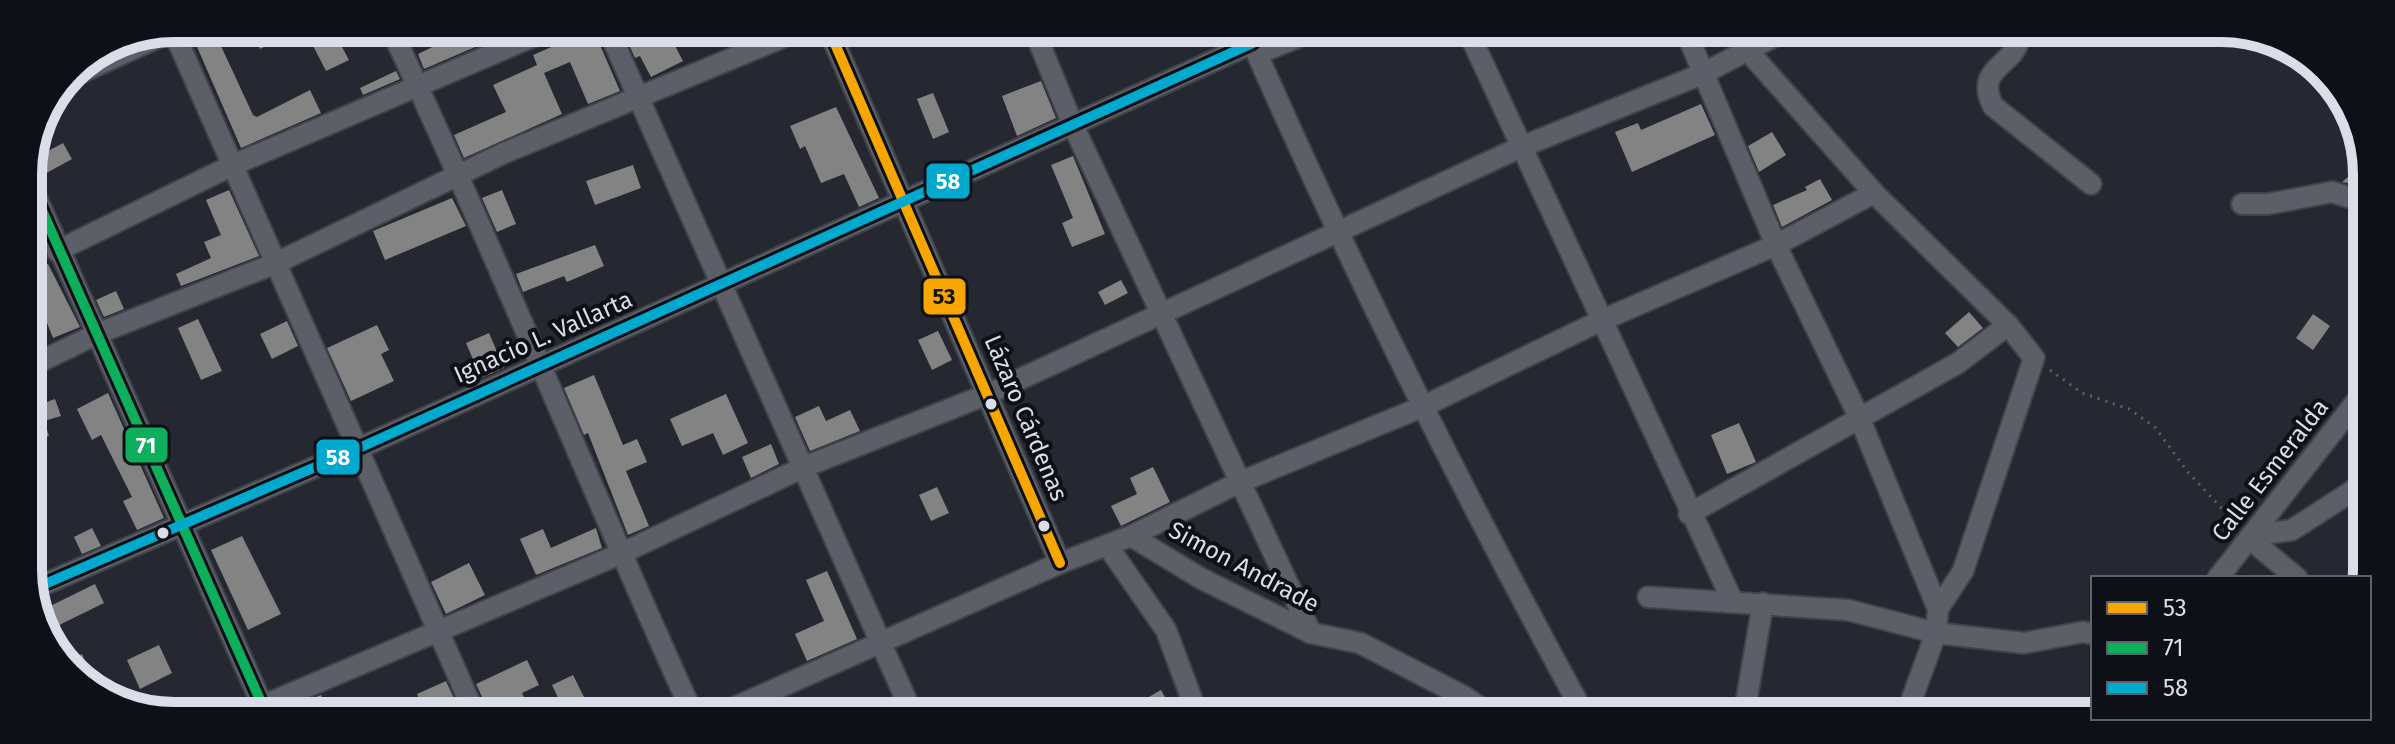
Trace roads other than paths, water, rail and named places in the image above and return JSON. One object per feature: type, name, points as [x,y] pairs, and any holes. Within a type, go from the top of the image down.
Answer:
[{"type":"street","points":[[181,42],[274,264],[470,702]]},
{"type":"street","points":[[397,42],[543,365],[620,554],[687,702]]},
{"type":"street","points":[[42,246],[54,244],[522,42]]},
{"type":"street","points":[[614,42],[907,702]]},
{"type":"street","points":[[42,361],[99,333],[274,264],[457,174],[773,42]]},
{"type":"street","name":"Lázaro Cárdenas","points":[[834,42],[1060,563]]},
{"type":"street","points":[[1039,42],[1072,123],[1311,633]]},
{"type":"street","points":[[1473,42],[1689,514],[1732,600]]},
{"type":"street","points":[[1690,42],[1776,245],[1859,417],[1938,609],[1936,633],[1911,702]]},
{"type":"street","points":[[275,702],[620,554],[804,467],[988,394],[1521,147],[1702,74],[1766,42]]},
{"type":"street","points":[[2018,42],[1987,81],[1986,92],[1993,106],[2091,184]]},
{"type":"street","points":[[1252,43],[1422,407],[1493,548],[1577,702]]},
{"type":"street","name":"Ignacio L. Vallarta","points":[[44,585],[357,449],[1252,43]]},
{"type":"street","points":[[1749,52],[1874,193],[2008,325],[2034,358],[1963,571],[1938,609]]},
{"type":"street","points":[[2242,204],[2268,204],[2332,182],[2353,195]]},
{"type":"street","points":[[1131,536],[1240,482],[1422,407],[1600,321],[1776,245],[1874,193]]},
{"type":"street","points":[[42,214],[99,333],[184,526],[256,702]]},
{"type":"street","points":[[1689,514],[1958,363],[2008,325]]},
{"type":"street","name":"Calle Esmeralda","points":[[2220,576],[2253,537],[2284,489],[2353,405]]},
{"type":"street","points":[[2253,537],[2292,530],[2353,490]]},
{"type":"street","name":"Simon Andrade","points":[[747,702],[1060,563],[1131,536],[1202,579],[1311,633],[1360,643],[1472,702]]},
{"type":"street","points":[[2253,537],[2295,576]]},
{"type":"street","points":[[1107,545],[1166,630],[1193,702]]},
{"type":"street","points":[[1648,597],[1732,600],[1848,610],[1936,633],[2024,643],[2083,632],[2091,634]]},
{"type":"street","points":[[1746,702],[1763,603]]}]
